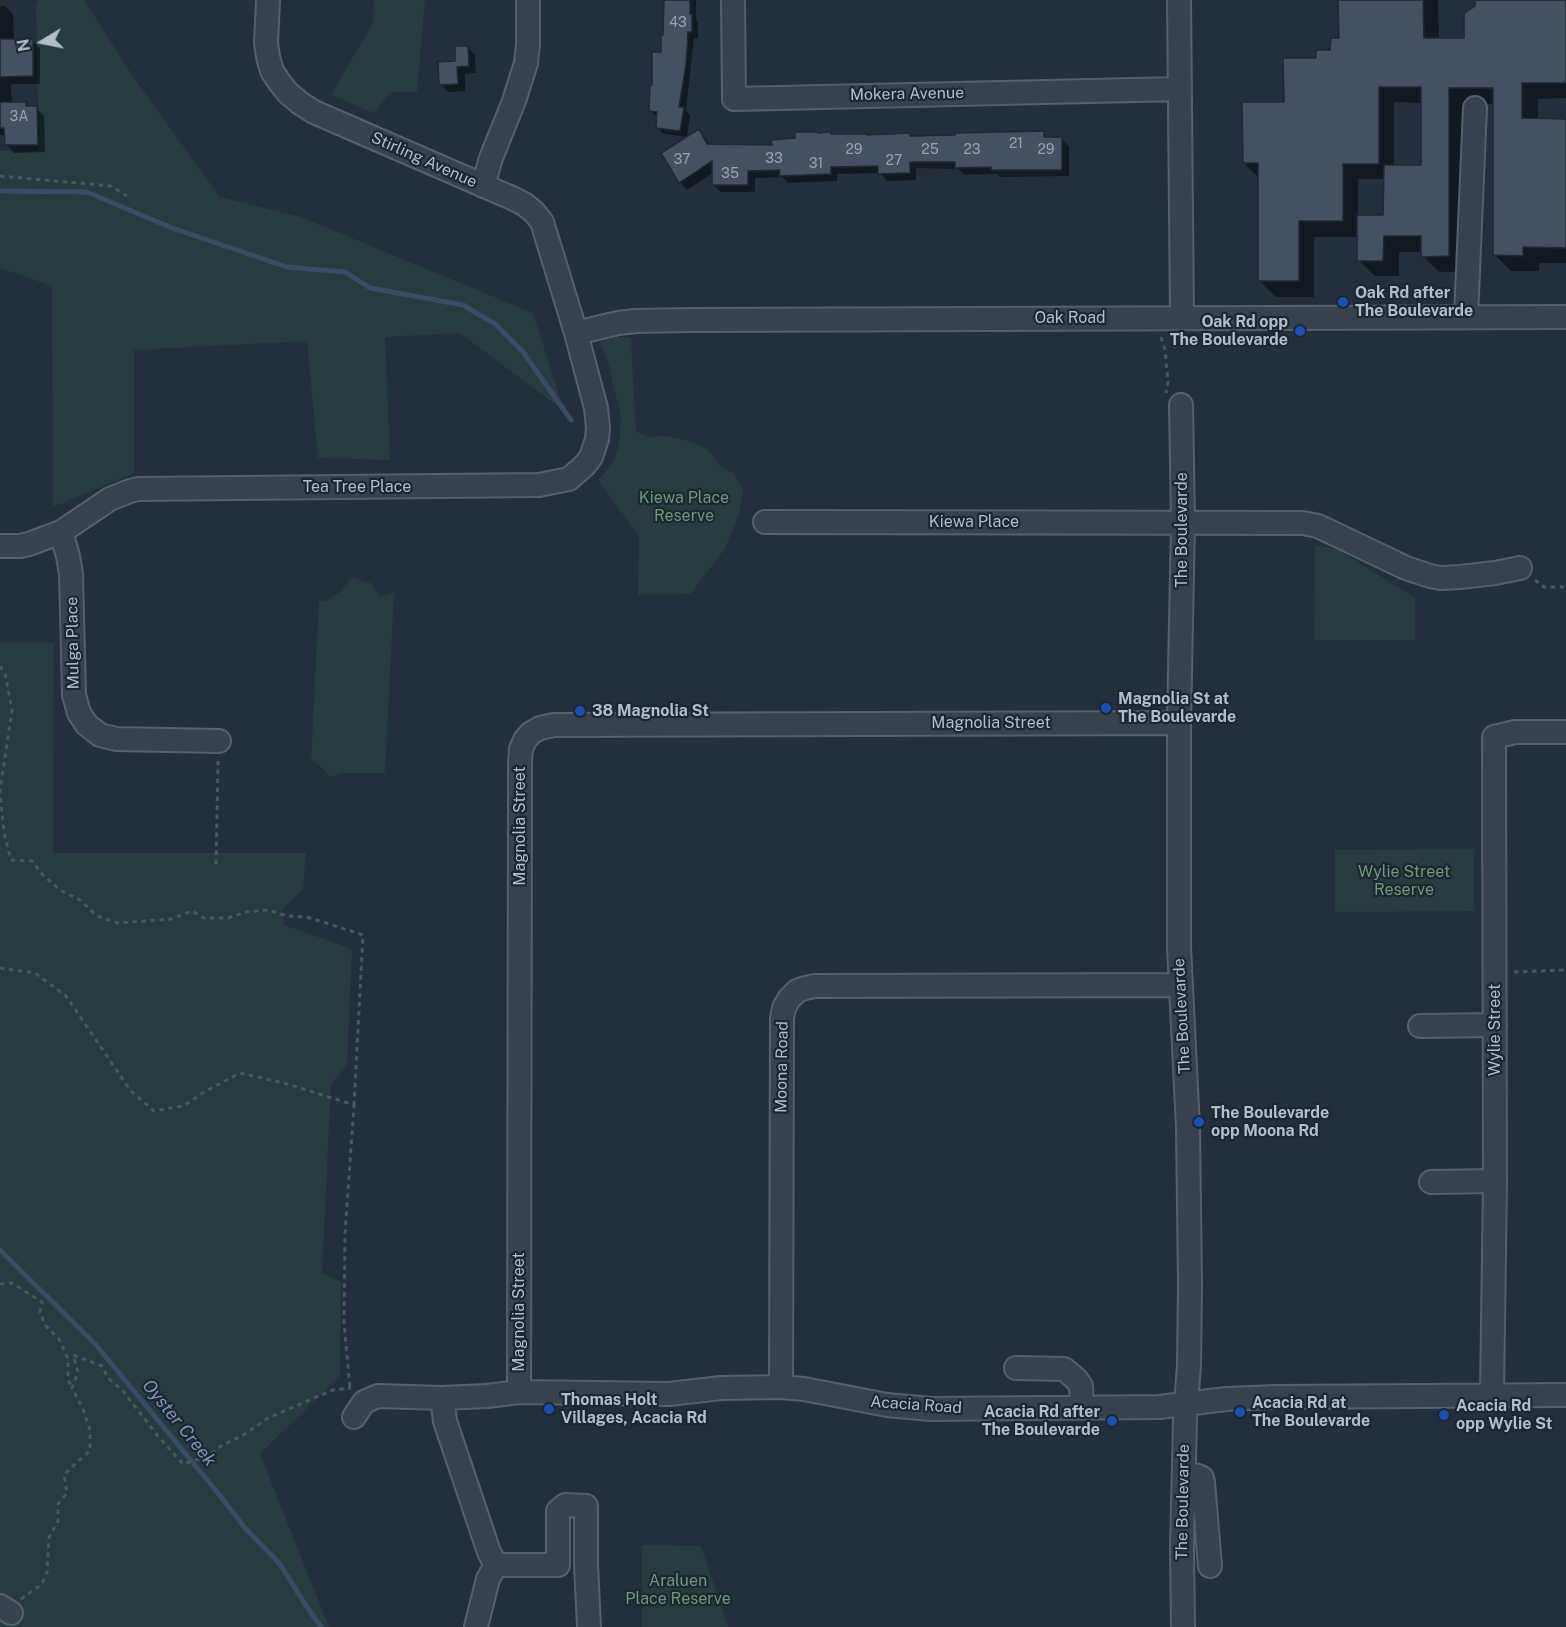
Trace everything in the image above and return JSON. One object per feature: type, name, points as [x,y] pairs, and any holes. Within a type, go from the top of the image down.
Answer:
[{"type":"street","name":"Stirling Avenue","points":[[268,0],[266,43],[272,71],[288,93],[300,104],[524,204],[534,212],[542,222],[576,333]]},
{"type":"street","points":[[483,186],[526,63],[528,0]]},
{"type":"street","name":"Mokera Avenue","points":[[733,0],[734,99],[1179,89]]},
{"type":"street","points":[[1179,0],[1182,318]]},
{"type":"street","points":[[1466,317],[1475,108]]},
{"type":"street","name":"Oak Road","points":[[576,333],[618,323],[648,321],[1566,317]]},
{"type":"street","name":"Tea Tree Place","points":[[0,546],[29,544],[61,532],[110,500],[130,490],[138,489],[530,486],[568,479],[591,457],[598,428],[596,408],[576,333]]},
{"type":"street","name":"The Boulevarde","points":[[1181,405],[1183,522],[1179,723],[1180,985],[1188,1128],[1189,1205],[1189,1365],[1185,1404],[1183,1627]]},
{"type":"street","name":"Kiewa Place","points":[[765,522],[1303,523],[1318,526],[1406,568],[1430,576],[1460,577],[1520,568]]},
{"type":"street","name":"Mulga Place","points":[[61,532],[71,574],[74,695],[79,713],[87,725],[100,735],[116,739],[219,741]]},
{"type":"street","name":"Magnolia Street","points":[[519,1392],[520,762],[521,749],[531,733],[554,725],[1179,723]]},
{"type":"street","name":"Wylie Street","points":[[1492,1395],[1495,1180],[1494,737],[1515,732],[1566,732]]},
{"type":"street","name":"Moona Road","points":[[781,1387],[782,1017],[789,999],[797,991],[815,986],[1180,985]]},
{"type":"street","points":[[1420,1026],[1495,1025]]},
{"type":"street","points":[[1431,1182],[1495,1180]]},
{"type":"street","points":[[1016,1368],[1065,1369],[1081,1386],[1082,1408]]},
{"type":"street","name":"Acacia Road","points":[[378,1396],[442,1398],[519,1392],[669,1394],[721,1388],[781,1387],[916,1408],[1082,1408],[1159,1407],[1227,1399],[1276,1397],[1566,1395]]},
{"type":"street","points":[[354,1417],[364,1402],[378,1396]]},
{"type":"street","points":[[442,1398],[445,1421],[489,1552],[496,1565]]},
{"type":"street","points":[[1184,1473],[1202,1478],[1210,1566]]},
{"type":"street","points":[[558,1565],[558,1511],[565,1505],[586,1506],[588,1627]]},
{"type":"street","points":[[496,1565],[586,1564]]},
{"type":"street","points":[[476,1627],[488,1579],[496,1565]]},
{"type":"path","points":[[0,176],[111,186],[127,196]]},
{"type":"path","points":[[1155,318],[1165,351],[1167,382],[1165,405],[1181,405]]},
{"type":"path","points":[[1520,568],[1544,587],[1566,588]]},
{"type":"path","points":[[0,666],[6,673],[12,710],[0,791],[4,833],[11,860],[32,861],[60,891],[80,900],[96,916],[118,923],[171,919],[192,911],[204,918],[228,918],[246,912],[268,910],[286,916],[323,922],[363,935],[345,1234],[344,1323],[350,1388]]},
{"type":"path","points":[[216,864],[219,741]]},
{"type":"path","points":[[0,968],[35,973],[66,996],[130,1090],[154,1111],[183,1106],[240,1073],[284,1083],[354,1105]]},
{"type":"path","points":[[1494,974],[1566,970]]},
{"type":"path","points":[[0,1284],[12,1283],[42,1302],[40,1312],[45,1325],[59,1339],[68,1359],[68,1380],[83,1409],[90,1430],[90,1450],[64,1475],[67,1493],[58,1504],[58,1521],[49,1538],[47,1572],[42,1584],[17,1604],[6,1609]]},
{"type":"path","points":[[72,1388],[78,1372],[73,1355],[102,1366],[108,1378],[123,1391],[183,1464],[208,1456],[220,1446],[245,1434],[268,1418],[333,1390],[350,1388],[378,1396]]},
{"type":"green space","points":[[39,0],[84,0],[134,78],[220,197],[301,217],[533,313],[564,411],[460,333],[385,337],[390,460],[318,458],[307,341],[134,350],[134,473],[53,507],[52,286],[0,268],[0,151],[39,150],[36,3]]},
{"type":"green space","points":[[374,0],[425,0],[417,92],[391,92],[374,113],[331,95],[373,23]]},
{"type":"green space","name":"Kiewa Place Reserve","points":[[611,336],[631,338],[636,432],[649,437],[665,436],[701,445],[711,453],[719,465],[733,473],[743,488],[739,515],[724,550],[690,594],[638,595],[639,536],[598,480],[612,465],[619,447],[621,417],[609,366],[600,343]]},
{"type":"green space","points":[[1315,545],[1337,549],[1415,598],[1415,640],[1314,640]]},
{"type":"green space","points":[[352,578],[371,583],[381,597],[394,593],[385,773],[343,773],[330,777],[311,759],[319,601],[325,601],[339,593]]},
{"type":"green space","points":[[0,642],[54,643],[53,853],[306,853],[303,890],[282,910],[284,925],[352,949],[347,1065],[331,1085],[322,1273],[341,1282],[340,1376],[260,1454],[329,1627],[0,1627]]},
{"type":"green space","name":"Wylie Street Reserve","points":[[1474,849],[1474,911],[1335,912],[1335,850]]},
{"type":"green space","name":"Araluen Place Reserve","points":[[642,1545],[701,1546],[728,1627],[642,1627]]},
{"type":"building","points":[[664,0],[690,0],[690,14],[692,14],[692,32],[688,32],[686,65],[679,107],[684,107],[680,131],[656,128],[657,112],[649,111],[652,52],[661,52]]},
{"type":"building","points":[[1338,0],[1423,0],[1424,38],[1464,38],[1464,13],[1475,6],[1475,0],[1566,0],[1566,83],[1522,83],[1522,118],[1566,119],[1566,248],[1523,247],[1523,256],[1493,255],[1493,88],[1449,88],[1449,256],[1421,257],[1421,236],[1384,236],[1383,261],[1357,261],[1357,215],[1383,215],[1384,165],[1421,165],[1421,87],[1379,87],[1379,164],[1343,164],[1343,221],[1299,221],[1299,281],[1258,281],[1258,163],[1243,163],[1242,102],[1284,102],[1283,58],[1316,58],[1316,50],[1330,50],[1331,38],[1339,38]]},
{"type":"building","points":[[0,39],[33,39],[33,76],[0,77]]},
{"type":"building","points":[[455,46],[468,46],[469,66],[457,67],[458,84],[439,85],[438,62],[455,61]]},
{"type":"building","points":[[0,102],[26,102],[26,106],[37,106],[38,145],[5,145],[4,128],[0,128]]},
{"type":"building","points":[[699,129],[707,144],[772,145],[771,140],[795,138],[795,132],[867,135],[910,133],[910,136],[1044,131],[1044,137],[1062,137],[1062,170],[991,170],[991,167],[955,168],[955,162],[910,162],[910,173],[878,174],[878,166],[831,167],[831,174],[779,176],[780,170],[748,171],[748,185],[712,185],[712,161],[679,183],[661,153]]},
{"type":"waterway","points":[[0,191],[87,192],[172,228],[287,267],[345,272],[370,288],[463,305],[495,324],[523,352],[571,420]]},
{"type":"waterway","name":"Oyster Creek","points":[[0,1250],[96,1345],[245,1528],[280,1564],[321,1627]]},
{"type":"place","name":"Oak Rd after The Boulevarde","points":[[1343,302]]},
{"type":"place","name":"Oak Rd opp The Boulevarde","points":[[1300,331]]},
{"type":"place","name":"Magnolia St at The Boulevarde","points":[[1106,708]]},
{"type":"place","name":"38 Magnolia St","points":[[580,711]]},
{"type":"place","name":"The Boulevarde opp Moona Rd","points":[[1199,1122]]},
{"type":"place","name":"Thomas Holt Villages, Acacia Rd","points":[[549,1409]]},
{"type":"place","name":"Acacia Rd at The Boulevarde","points":[[1240,1412]]},
{"type":"place","name":"Acacia Rd opp Wylie St","points":[[1444,1415]]},
{"type":"place","name":"Acacia Rd after The Boulevarde","points":[[1112,1421]]}]
